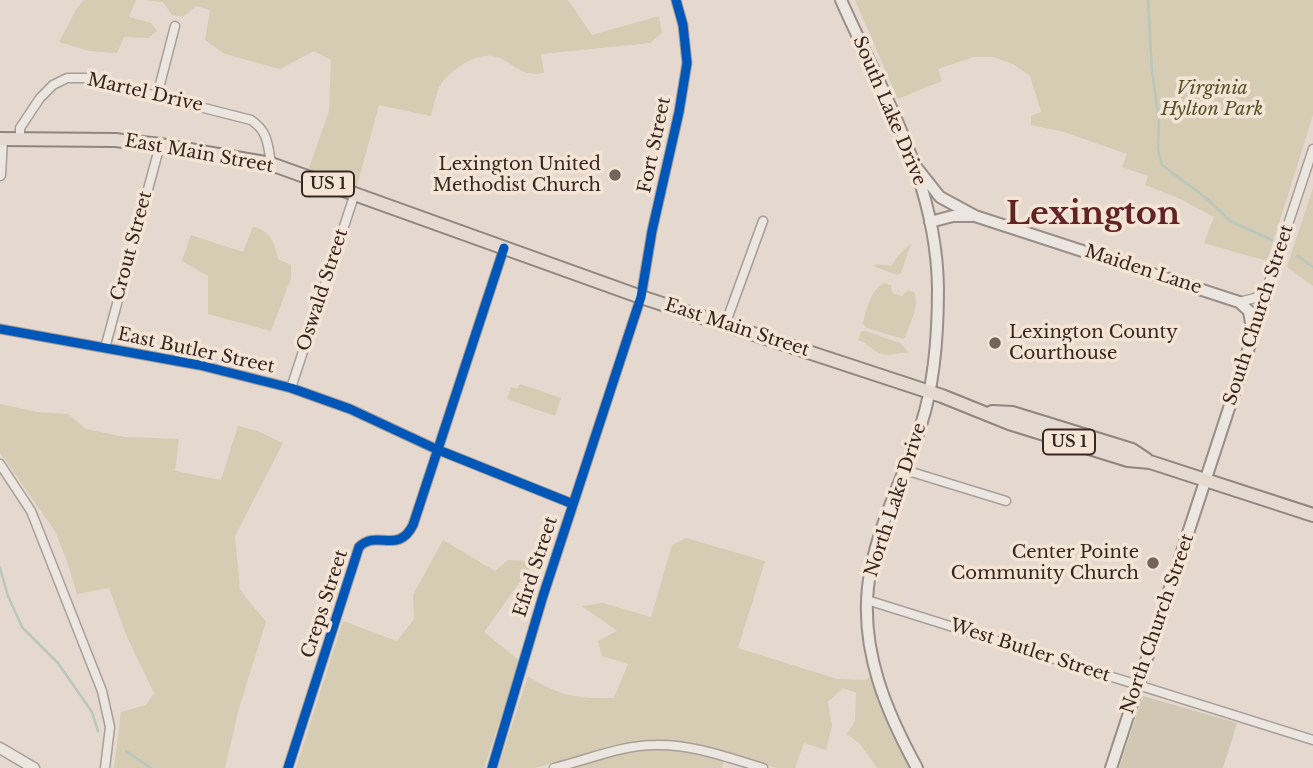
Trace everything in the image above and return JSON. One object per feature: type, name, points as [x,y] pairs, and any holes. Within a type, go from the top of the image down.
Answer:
[{"type":"main road","name":"South Lake Drive","points":[[841,0],[917,168],[930,222],[938,303],[930,392]]},
{"type":"main road","name":"East Main Street","points":[[1,139],[114,140],[271,164],[641,297],[986,412],[1012,413],[1132,450],[1150,462],[1313,515]]},
{"type":"main road","name":"Maiden Lane","points":[[917,168],[940,197],[975,216],[1239,302]]},
{"type":"main road","name":"Maiden Lane","points":[[930,222],[953,216],[975,216]]},
{"type":"main road","points":[[1239,302],[1249,311],[1253,335]]},
{"type":"main road","name":"South Church Street","points":[[1206,481],[1253,335]]},
{"type":"main road","name":"North Lake Drive","points":[[917,768],[888,711],[875,673],[867,600],[877,545],[930,392]]},
{"type":"main road","name":"North Church Street","points":[[1111,768],[1206,481]]},
{"type":"street","name":"Fort Street","points":[[641,297],[687,63],[683,25],[676,0]]},
{"type":"street","points":[[157,96],[176,26]]},
{"type":"street","name":"Martel Drive","points":[[20,139],[20,128],[40,97],[53,85],[67,78],[86,78],[251,120],[260,126],[266,136],[271,164]]},
{"type":"street","points":[[0,176],[1,139]]},
{"type":"street","name":"Crout Street","points":[[105,348],[160,145]]},
{"type":"street","name":"South Church Street","points":[[1253,335],[1310,168],[1313,149]]},
{"type":"street","name":"Oswald Street","points":[[291,388],[355,193]]},
{"type":"street","points":[[725,324],[763,221]]},
{"type":"street","name":"Creps Street","points":[[288,768],[357,553],[369,540],[397,541],[410,531],[504,248]]},
{"type":"street","points":[[1239,302],[1255,298],[1267,288]]},
{"type":"street","name":"Efird Street","points":[[492,768],[520,670],[641,297]]},
{"type":"street","name":"East Butler Street","points":[[0,329],[199,365],[291,388],[350,409],[436,449],[573,504]]},
{"type":"street","points":[[0,464],[32,511],[102,691],[110,727],[105,768]]},
{"type":"street","points":[[905,470],[1006,501]]},
{"type":"street","name":"West Butler Street","points":[[867,600],[1313,740]]},
{"type":"street","points":[[554,768],[618,750],[655,745],[692,748],[763,768]]},
{"type":"street","points":[[0,748],[34,768]]},
{"type":"green space","points":[[84,0],[136,0],[129,17],[151,23],[157,31],[148,38],[124,37],[117,53],[90,51],[59,42]]},
{"type":"green space","points":[[142,0],[568,0],[592,35],[659,16],[662,33],[650,43],[541,54],[544,73],[521,71],[493,56],[479,57],[457,68],[445,79],[438,91],[431,116],[379,105],[355,193],[306,177],[329,111],[331,60],[314,51],[280,69],[225,54],[205,40],[210,10],[196,6],[183,17],[172,15],[163,2]]},
{"type":"green space","name":"Virginia Hylton Park","points":[[855,0],[1313,0],[1313,115],[1267,261],[1204,243],[1214,217],[1145,185],[1148,176],[1122,167],[1127,154],[1064,132],[1031,125],[1031,116],[1041,112],[1030,76],[1013,64],[993,57],[973,57],[938,69],[942,81],[898,99]]},
{"type":"green space","points":[[1313,188],[1313,286],[1287,267]]},
{"type":"green space","points":[[253,227],[268,234],[278,259],[291,265],[291,278],[271,331],[208,314],[208,276],[182,261],[191,235],[243,252]]},
{"type":"green space","points":[[911,243],[901,273],[897,275],[873,266],[891,266]]},
{"type":"green space","points":[[885,283],[891,285],[892,293],[902,296],[908,290],[914,292],[916,298],[912,321],[903,339],[867,328],[863,324],[873,294]]},
{"type":"green space","points":[[861,332],[900,343],[909,353],[879,353],[858,340]]},
{"type":"green space","points":[[520,384],[561,398],[555,416],[507,399],[511,387],[517,389]]},
{"type":"green space","points":[[0,404],[37,412],[68,414],[86,429],[124,437],[179,439],[175,471],[221,480],[238,426],[283,443],[235,536],[240,590],[266,622],[239,708],[225,768],[114,768],[121,712],[146,705],[154,693],[127,637],[109,588],[77,594],[55,531],[0,453]]},
{"type":"green space","points":[[686,538],[765,561],[738,648],[837,679],[866,680],[875,673],[913,768],[877,768],[859,743],[847,734],[855,721],[856,693],[843,688],[828,702],[832,726],[826,750],[804,743],[795,768],[777,768],[694,747],[618,748],[534,768],[498,768],[528,676],[569,695],[614,698],[628,664],[602,656],[598,641],[617,631],[582,606],[603,603],[651,617],[672,545]]},
{"type":"green space","points":[[443,540],[495,571],[508,560],[535,561],[484,632],[520,661],[484,768],[296,768],[343,621],[397,641],[414,619],[413,595]]},
{"type":"green space","points":[[637,749],[692,750],[724,760],[722,768],[573,768]]},
{"type":"shaded area","points":[[1143,696],[1237,723],[1223,768],[1119,768]]},
{"type":"waterway","points":[[1148,0],[1152,71],[1159,121],[1158,150],[1162,165],[1206,198],[1230,221],[1272,240]]},
{"type":"waterway","points":[[1298,256],[1313,267]]},
{"type":"waterway","points":[[0,568],[8,596],[22,627],[58,663],[92,712],[98,731]]},
{"type":"waterway","points":[[126,751],[151,768]]},
{"type":"cycle path","points":[[492,768],[543,596],[641,297],[687,63],[683,25],[676,0]]},
{"type":"cycle path","points":[[288,768],[359,547],[373,540],[401,539],[413,525],[504,248]]},
{"type":"cycle path","points":[[0,329],[199,365],[291,388],[350,409],[436,449],[573,504]]},
{"type":"place","name":"Lexington United Methodist Church","points":[[615,175]]},
{"type":"place","name":"Lexington County Courthouse","points":[[995,343]]},
{"type":"place","name":"Center Pointe Community Church","points":[[1153,563]]},
{"type":"district","name":"Lexington","points":[[1093,215]]}]
